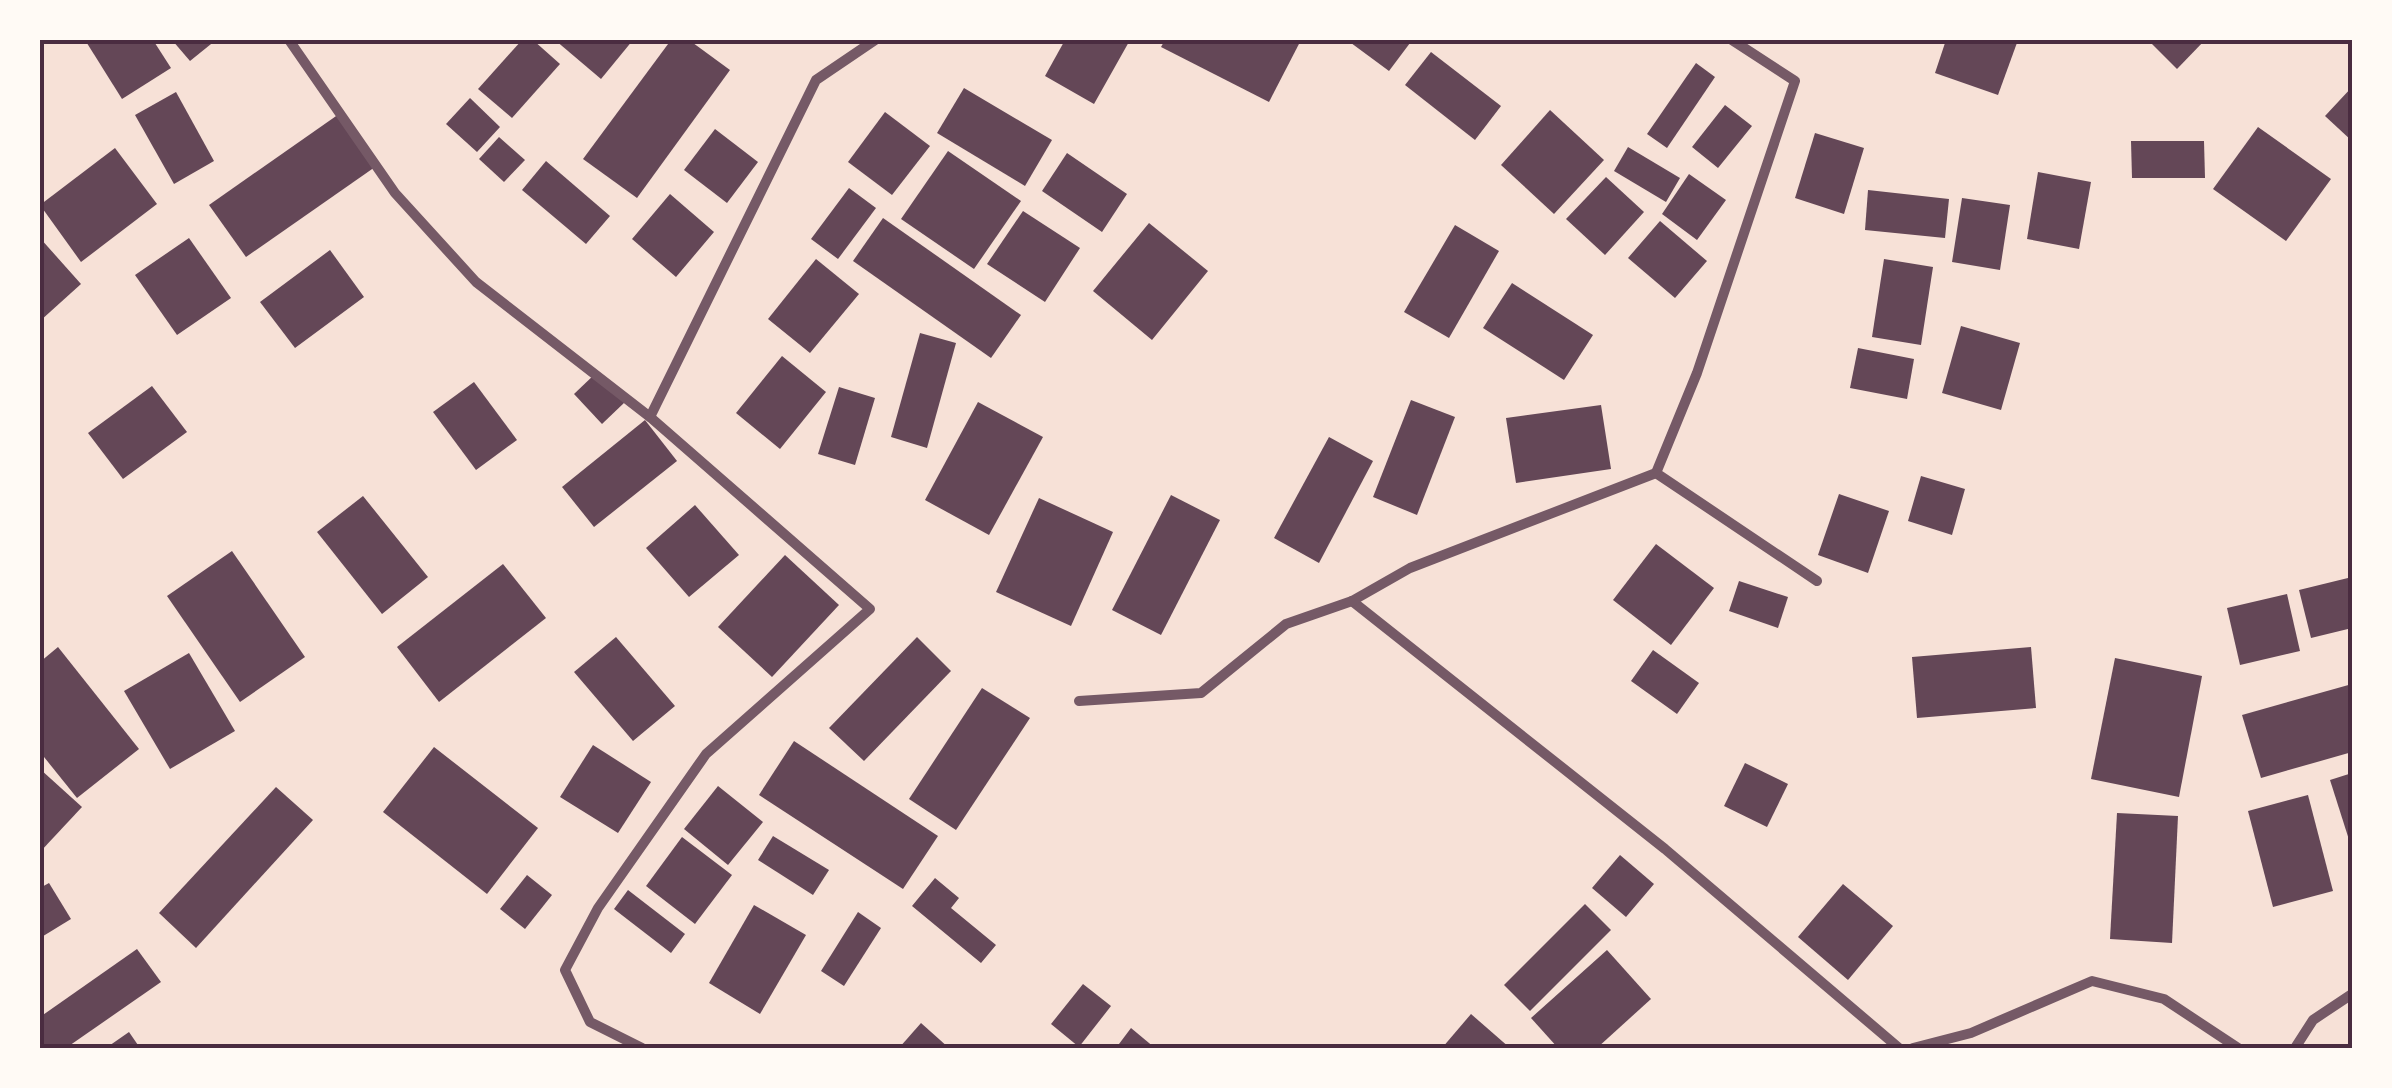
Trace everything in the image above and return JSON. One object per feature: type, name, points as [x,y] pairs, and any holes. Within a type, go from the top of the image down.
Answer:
[{"type":"street","points":[[289,40],[395,193],[476,282],[650,417],[870,610],[706,754],[598,908],[565,970],[590,1022],[642,1048]]},
{"type":"street","points":[[650,417],[816,80],[875,40]]},
{"type":"street","points":[[1079,701],[1201,693],[1286,624],[1352,601],[1410,568],[1656,473],[1697,372],[1795,81],[1732,40]]},
{"type":"street","points":[[1656,473],[1817,581]]},
{"type":"street","points":[[1352,601],[1665,849],[1899,1048]]},
{"type":"street","points":[[1913,1048],[1971,1033],[2092,982],[2164,998],[2238,1048]]},
{"type":"street","points":[[2295,1048],[2313,1020],[2352,994]]},
{"type":"building","points":[[85,40],[153,40],[171,68],[122,99]]},
{"type":"building","points":[[172,40],[216,40],[190,61]]},
{"type":"building","points":[[522,40],[533,40],[560,64],[512,118],[478,89]]},
{"type":"building","points":[[555,40],[633,40],[601,79]]},
{"type":"building","points":[[671,40],[689,40],[730,70],[637,198],[583,159]]},
{"type":"building","points":[[1065,40],[1130,40],[1094,104],[1045,76]]},
{"type":"building","points":[[1165,40],[1301,40],[1269,102],[1161,47]]},
{"type":"building","points":[[1347,40],[1407,40],[1410,43],[1389,71]]},
{"type":"building","points":[[1946,40],[2018,40],[1998,95],[1935,73]]},
{"type":"building","points":[[2148,40],[2205,40],[2177,69]]},
{"type":"building","points":[[1431,52],[1501,106],[1475,140],[1405,85]]},
{"type":"building","points":[[1696,63],[1715,77],[1667,148],[1647,134]]},
{"type":"building","points":[[2352,87],[2352,141],[2325,116]]},
{"type":"building","points":[[964,88],[1052,140],[1025,186],[937,133]]},
{"type":"building","points":[[176,92],[214,161],[174,184],[135,115]]},
{"type":"building","points":[[470,98],[500,127],[477,152],[446,124]]},
{"type":"building","points":[[1725,105],[1752,126],[1718,168],[1692,147]]},
{"type":"building","points":[[1550,110],[1604,160],[1554,214],[1501,165]]},
{"type":"building","points":[[885,112],[930,146],[892,195],[848,162]]},
{"type":"building","points":[[339,114],[375,167],[246,257],[209,205]]},
{"type":"building","points":[[2258,127],[2331,179],[2286,241],[2213,189]]},
{"type":"building","points":[[715,129],[758,162],[727,203],[684,170]]},
{"type":"building","points":[[1815,133],[1864,148],[1844,214],[1795,198]]},
{"type":"building","points":[[499,137],[525,160],[504,182],[479,159]]},
{"type":"building","points":[[2131,141],[2204,141],[2205,178],[2132,178]]},
{"type":"building","points":[[1628,147],[1680,178],[1666,202],[1614,171]]},
{"type":"building","points":[[115,148],[157,204],[81,262],[40,205]]},
{"type":"building","points":[[948,151],[1021,201],[974,269],[901,219]]},
{"type":"building","points":[[1067,153],[1127,194],[1102,232],[1042,191]]},
{"type":"building","points":[[546,161],[610,216],[586,244],[522,190]]},
{"type":"building","points":[[2038,172],[2091,182],[2079,249],[2027,239]]},
{"type":"building","points":[[1689,174],[1726,200],[1697,240],[1662,214]]},
{"type":"building","points":[[1606,177],[1644,212],[1605,255],[1566,219]]},
{"type":"building","points":[[849,188],[876,208],[838,259],[811,239]]},
{"type":"building","points":[[1868,190],[1949,199],[1945,238],[1865,230]]},
{"type":"building","points":[[670,194],[714,232],[676,277],[632,239]]},
{"type":"building","points":[[1962,198],[2010,205],[2000,270],[1952,262]]},
{"type":"building","points":[[1023,211],[1080,248],[1045,302],[987,264]]},
{"type":"building","points":[[883,218],[1021,315],[991,358],[853,261]]},
{"type":"building","points":[[1660,221],[1707,261],[1675,298],[1628,258]]},
{"type":"building","points":[[1149,223],[1208,271],[1152,340],[1093,291]]},
{"type":"building","points":[[1455,225],[1499,251],[1449,338],[1404,312]]},
{"type":"building","points":[[40,238],[81,284],[40,321]]},
{"type":"building","points":[[189,238],[231,298],[177,335],[135,275]]},
{"type":"building","points":[[330,250],[364,297],[295,348],[260,302]]},
{"type":"building","points":[[816,259],[859,294],[810,353],[768,319]]},
{"type":"building","points":[[1884,259],[1933,267],[1921,345],[1872,337]]},
{"type":"building","points":[[1512,283],[1593,335],[1564,380],[1483,328]]},
{"type":"building","points":[[1961,326],[2020,343],[2001,410],[1942,393]]},
{"type":"building","points":[[920,333],[956,343],[927,448],[891,437]]},
{"type":"building","points":[[1858,348],[1914,359],[1907,399],[1850,388]]},
{"type":"building","points":[[782,356],[826,392],[780,449],[736,413]]},
{"type":"building","points":[[596,373],[625,402],[602,424],[574,394]]},
{"type":"building","points":[[474,382],[517,440],[476,470],[433,412]]},
{"type":"building","points":[[152,386],[187,432],[123,479],[88,433]]},
{"type":"building","points":[[839,387],[875,398],[855,465],[818,454]]},
{"type":"building","points":[[1411,400],[1455,417],[1417,515],[1373,497]]},
{"type":"building","points":[[978,402],[1043,437],[989,535],[925,500]]},
{"type":"building","points":[[1601,405],[1611,469],[1516,483],[1506,418]]},
{"type":"building","points":[[645,420],[677,461],[594,527],[562,487]]},
{"type":"building","points":[[1329,437],[1373,461],[1319,563],[1274,538]]},
{"type":"building","points":[[1921,476],[1965,489],[1952,535],[1908,521]]},
{"type":"building","points":[[1839,494],[1889,511],[1868,573],[1818,555]]},
{"type":"building","points":[[1171,495],[1220,520],[1161,635],[1112,610]]},
{"type":"building","points":[[363,496],[428,577],[382,614],[317,532]]},
{"type":"building","points":[[1039,498],[1113,532],[1071,626],[996,592]]},
{"type":"building","points":[[695,505],[739,555],[689,597],[646,548]]},
{"type":"building","points":[[1656,544],[1714,588],[1671,645],[1613,600]]},
{"type":"building","points":[[232,551],[305,657],[240,702],[167,596]]},
{"type":"building","points":[[785,555],[839,605],[772,677],[718,627]]},
{"type":"building","points":[[503,564],[546,618],[439,702],[397,647]]},
{"type":"building","points":[[2352,577],[2352,628],[2311,638],[2299,590]]},
{"type":"building","points":[[1739,581],[1788,597],[1778,628],[1729,611]]},
{"type":"building","points":[[2287,594],[2300,651],[2240,665],[2227,608]]},
{"type":"building","points":[[616,637],[675,706],[633,741],[574,672]]},
{"type":"building","points":[[917,637],[951,671],[864,761],[829,728]]},
{"type":"building","points":[[58,647],[139,749],[77,798],[40,752],[40,662]]},
{"type":"building","points":[[2031,647],[2036,708],[1917,718],[1912,657]]},
{"type":"building","points":[[1653,650],[1699,683],[1677,714],[1631,681]]},
{"type":"building","points":[[189,653],[235,731],[170,769],[124,691]]},
{"type":"building","points":[[2115,658],[2202,676],[2179,797],[2091,779]]},
{"type":"building","points":[[2352,684],[2352,752],[2261,778],[2242,715]]},
{"type":"building","points":[[982,688],[1030,718],[956,830],[909,799]]},
{"type":"building","points":[[794,741],[938,836],[903,889],[759,795]]},
{"type":"building","points":[[593,745],[651,782],[618,833],[560,797]]},
{"type":"building","points":[[434,747],[538,828],[487,894],[383,812]]},
{"type":"building","points":[[1745,763],[1788,784],[1767,827],[1724,806]]},
{"type":"building","points":[[40,769],[82,807],[40,852]]},
{"type":"building","points":[[2352,773],[2352,846],[2351,846],[2330,780]]},
{"type":"building","points":[[718,786],[763,822],[728,865],[684,829]]},
{"type":"building","points":[[276,787],[313,820],[196,948],[159,913]]},
{"type":"building","points":[[2308,795],[2333,891],[2273,907],[2248,811]]},
{"type":"building","points":[[2117,813],[2178,816],[2172,943],[2110,939]]},
{"type":"building","points":[[773,836],[829,870],[813,895],[758,860]]},
{"type":"building","points":[[682,837],[732,875],[695,924],[646,886]]},
{"type":"building","points":[[1620,855],[1654,884],[1626,917],[1592,888]]},
{"type":"building","points":[[527,875],[552,895],[525,929],[500,909]]},
{"type":"building","points":[[935,878],[959,898],[951,908],[996,945],[981,963],[912,906]]},
{"type":"building","points":[[49,883],[71,919],[40,938],[40,888]]},
{"type":"building","points":[[1843,884],[1893,926],[1848,980],[1798,937]]},
{"type":"building","points":[[628,890],[685,934],[671,953],[614,909]]},
{"type":"building","points":[[1585,904],[1611,930],[1530,1011],[1504,985]]},
{"type":"building","points":[[754,905],[806,935],[760,1014],[709,983]]},
{"type":"building","points":[[858,912],[881,928],[844,986],[821,971]]},
{"type":"building","points":[[137,949],[161,982],[66,1048],[40,1048],[40,1017]]},
{"type":"building","points":[[1607,950],[1651,999],[1597,1048],[1558,1048],[1531,1018]]},
{"type":"building","points":[[1083,984],[1111,1006],[1079,1047],[1051,1024]]},
{"type":"building","points":[[1471,1014],[1510,1048],[1442,1048]]},
{"type":"building","points":[[921,1023],[949,1048],[899,1048]]},
{"type":"building","points":[[1131,1028],[1155,1048],[1116,1048]]},
{"type":"building","points":[[129,1032],[140,1048],[106,1048]]}]
